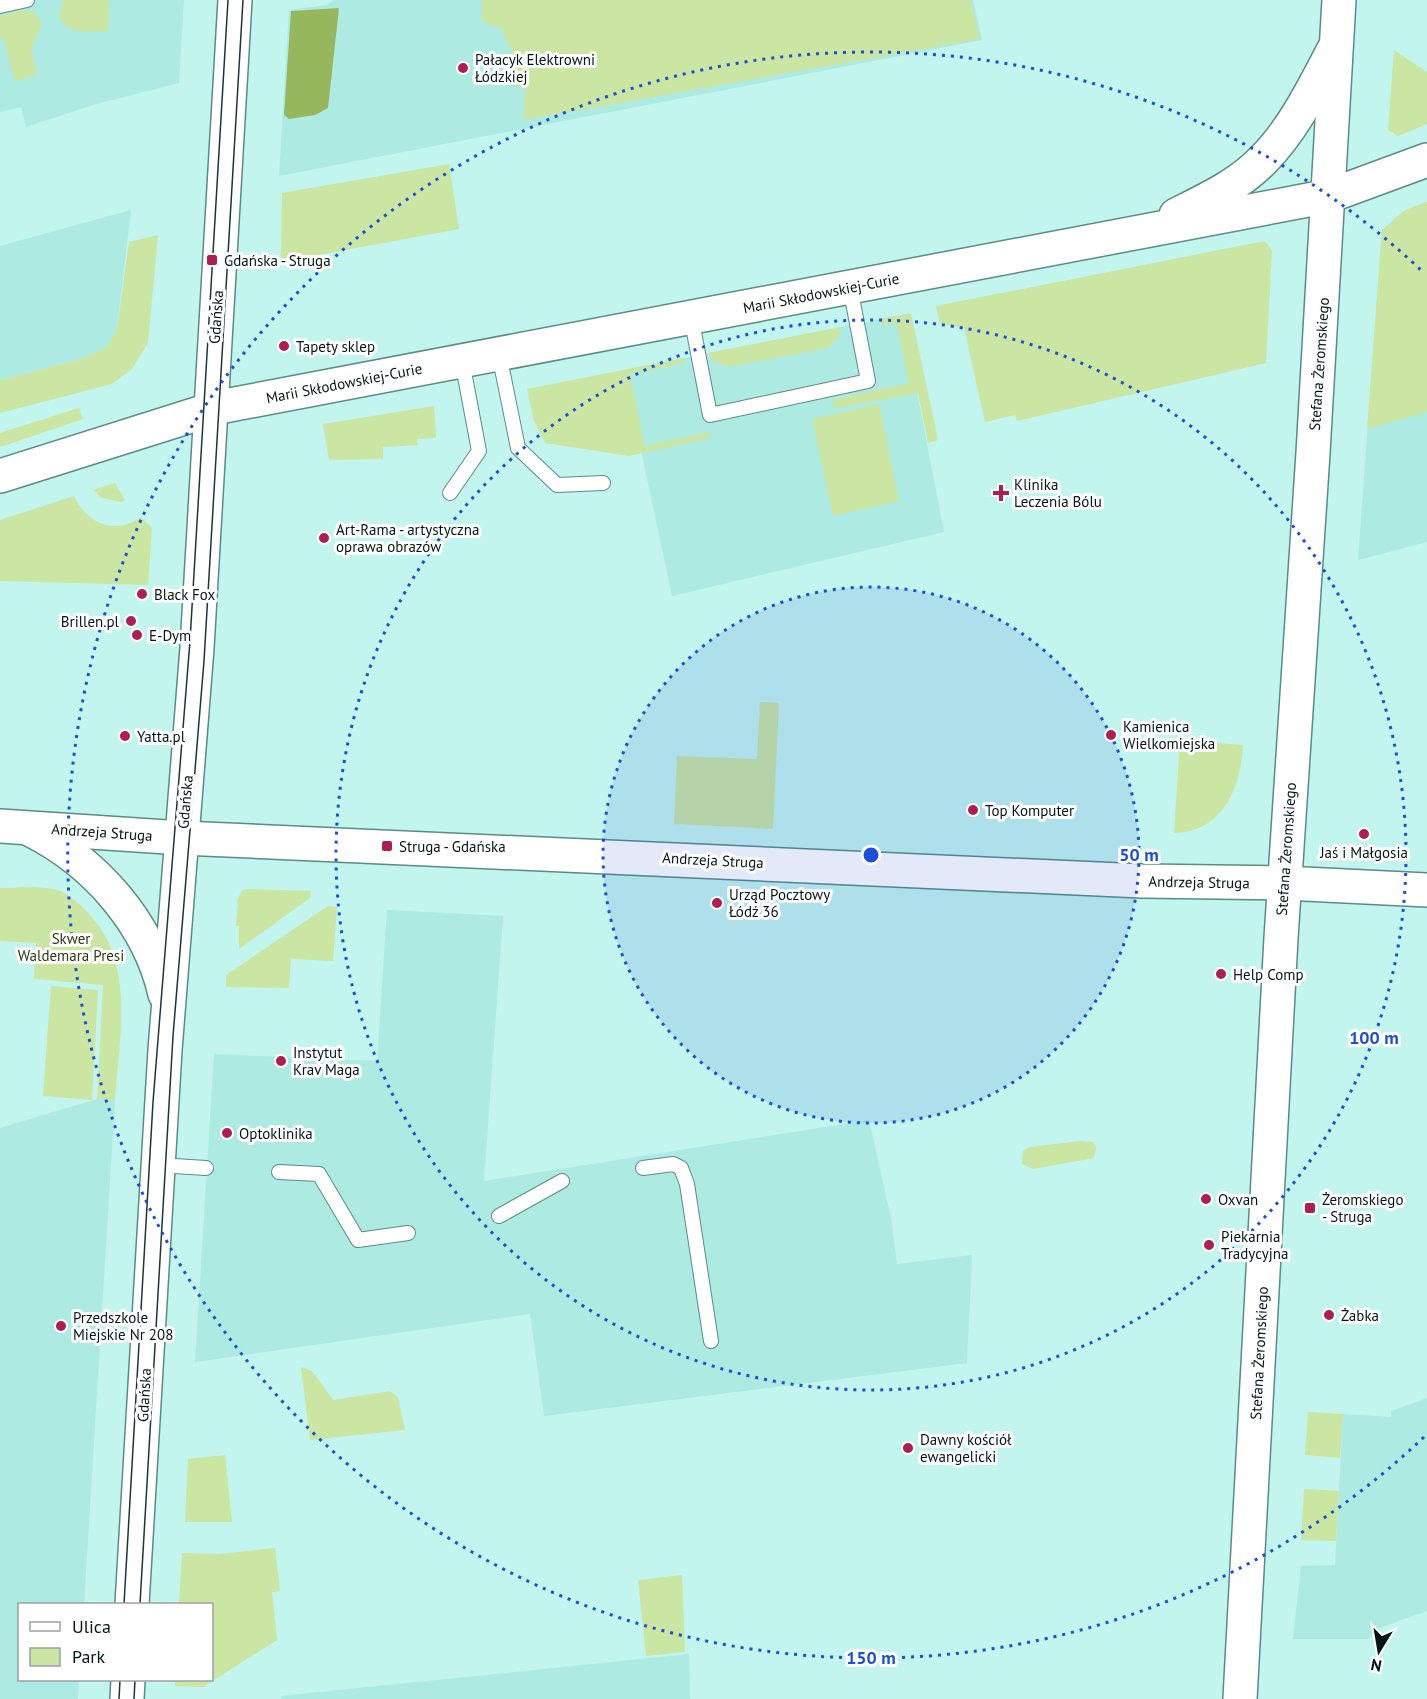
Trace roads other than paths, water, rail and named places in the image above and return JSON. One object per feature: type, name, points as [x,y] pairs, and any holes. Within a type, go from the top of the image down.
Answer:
[{"type":"street","name":"Gdańska","points":[[132,1603],[168,1007],[197,648],[235,0]]},
{"type":"street","name":"Stefana Żeromskiego","points":[[1240,1699],[1284,883],[1340,0]]},
{"type":"street","points":[[1143,232],[1212,196],[1262,161],[1304,104],[1337,44]]},
{"type":"street","name":"Marii Skłodowskiej-Curie","points":[[210,409],[1329,196],[1427,160]]},
{"type":"street","points":[[0,476],[210,409]]},
{"type":"street","points":[[12,826],[75,857],[100,879],[121,904],[156,965],[168,1007]]},
{"type":"street","name":"Andrzeja Struga","points":[[12,826],[183,838],[1143,881],[1284,883],[1427,890]]},
{"type":"street","points":[[127,1699],[128,1681]]},
{"type":"lane","points":[[0,6],[27,0]]},
{"type":"lane","points":[[691,317],[710,415],[868,381],[850,287]]},
{"type":"lane","points":[[499,354],[518,448],[557,485],[603,483]]},
{"type":"lane","points":[[450,493],[478,451],[462,361]]},
{"type":"lane","points":[[644,1168],[673,1164],[681,1167],[687,1184],[711,1341]]},
{"type":"lane","points":[[158,1165],[206,1167]]},
{"type":"lane","points":[[279,1172],[319,1174],[358,1240],[408,1233]]},
{"type":"lane","points":[[499,1216],[562,1181]]},
{"type":"tram line","points":[[124,1603],[153,1102],[190,641],[228,0]]},
{"type":"tram line","points":[[140,1603],[173,1036],[204,661],[243,0]]},
{"type":"tram line","points":[[119,1699],[120,1681]]},
{"type":"tram line","points":[[134,1699],[135,1681]]},
{"type":"place","name":"Pałacyk Elektrowni Łódzkiej","points":[[463,68]]},
{"type":"place","name":"Gdańska - Struga","points":[[212,260]]},
{"type":"place","name":"Tapety sklep","points":[[284,346]]},
{"type":"place","name":"Klinika Leczenia Bólu","points":[[1001,493]]},
{"type":"place","name":"Art-Rama - artystyczna oprawa obrazów","points":[[324,538]]},
{"type":"place","name":"Black Fox","points":[[142,594]]},
{"type":"place","name":"Brillen.pl","points":[[131,621]]},
{"type":"place","name":"E-Dym","points":[[137,635]]},
{"type":"place","name":"Kamienica Wielkomiejska","points":[[1111,735]]},
{"type":"place","name":"Yatta.pl","points":[[125,736]]},
{"type":"place","name":"Top Komputer","points":[[973,810]]},
{"type":"place","name":"Jaś i Małgosia","points":[[1364,834]]},
{"type":"place","name":"Struga - Gdańska","points":[[387,846]]},
{"type":"place","name":"Urząd Pocztowy Łódź 36","points":[[717,903]]},
{"type":"place","name":"Help Comp","points":[[1221,974]]},
{"type":"place","name":"Instytut Krav Maga","points":[[281,1061]]},
{"type":"place","name":"Optoklinika","points":[[227,1133]]},
{"type":"place","name":"Oxvan","points":[[1206,1199]]},
{"type":"place","name":"Żeromskiego - Struga","points":[[1310,1208]]},
{"type":"place","name":"Piekarnia Tradycyjna","points":[[1209,1245]]},
{"type":"place","name":"Żabka","points":[[1329,1315]]},
{"type":"place","name":"Przedszkole Miejskie Nr 208","points":[[61,1326]]},
{"type":"place","name":"Dawny kościół ewangelicki","points":[[908,1448]]},
{"type":"park label","name":"Skwer Waldemara Presi","points":[[71,946]]}]
